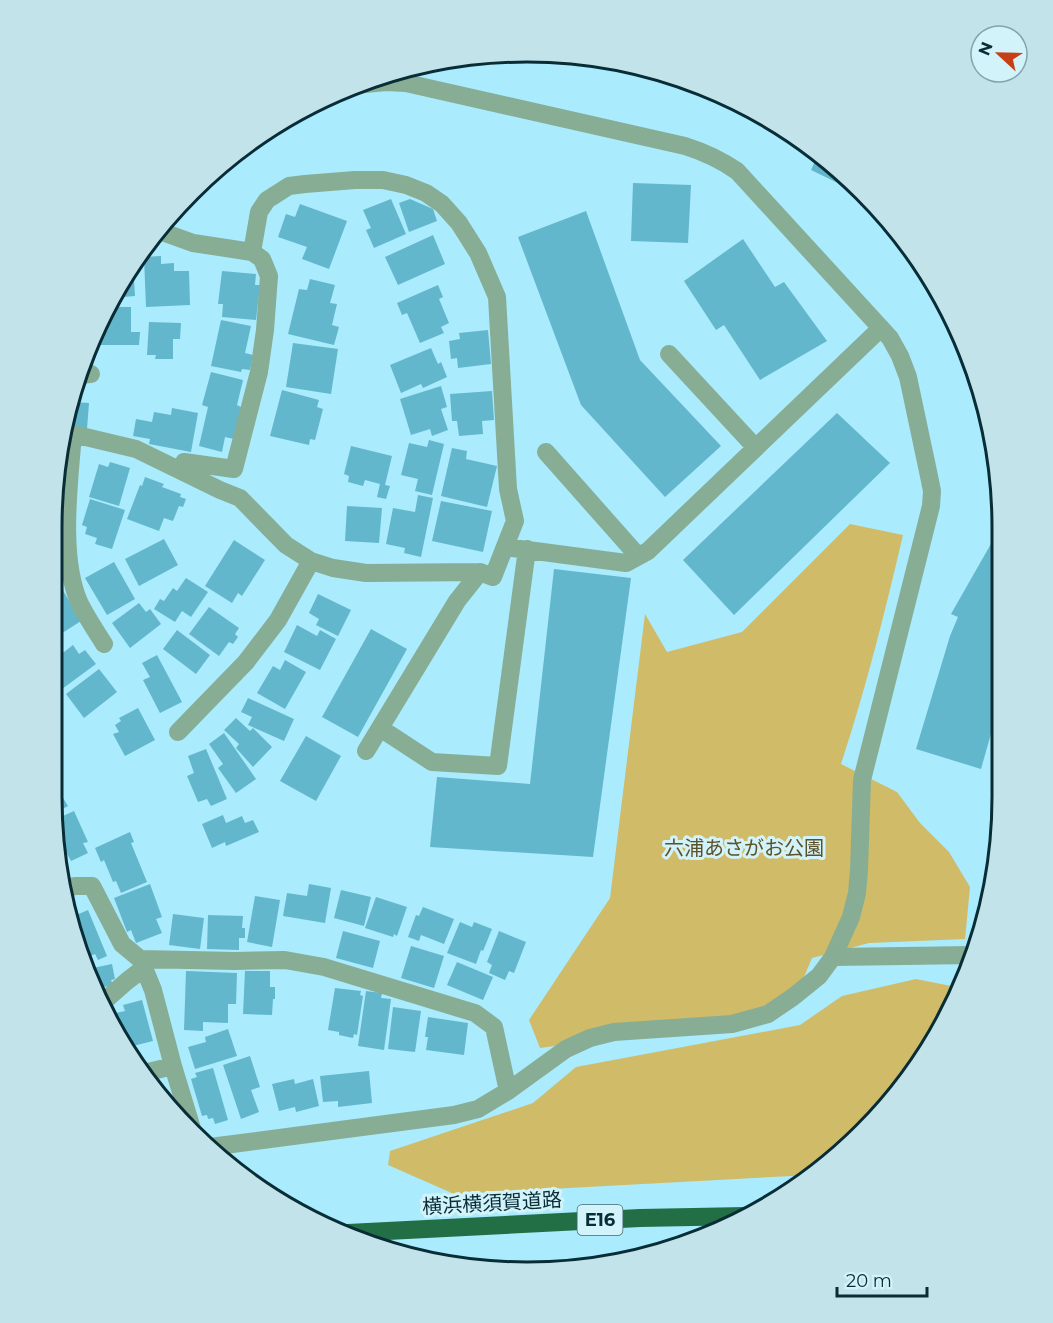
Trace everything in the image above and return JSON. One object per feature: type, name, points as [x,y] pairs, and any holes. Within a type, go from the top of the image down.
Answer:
[{"type":"highway","name":"横浜横須賀道路","points":[[364,1232],[640,1218],[726,1216]]},
{"type":"street","points":[[221,1147],[454,1115],[478,1109],[508,1091],[566,1049],[590,1038],[614,1032],[732,1024],[768,1014],[793,998],[819,976],[832,957],[851,917],[857,893],[862,780],[931,506],[932,491],[908,377],[890,338],[737,171],[725,162],[685,146],[409,76]]},
{"type":"street","points":[[70,434],[136,449],[240,498],[286,545],[310,561],[333,568],[366,573],[480,572],[493,577],[515,520],[508,489],[497,297],[478,253],[459,223],[442,204],[426,193],[406,185],[383,180],[355,180],[289,186],[267,200],[259,212],[252,252]]},
{"type":"street","points":[[166,233],[194,243],[252,252],[262,259],[269,276],[259,372],[234,469],[184,462],[181,471]]},
{"type":"street","points":[[505,547],[626,563],[648,551],[881,328]]},
{"type":"street","points":[[669,354],[756,448]]},
{"type":"street","points":[[69,442],[70,573],[80,603],[104,644]]},
{"type":"street","points":[[546,452],[638,556]]},
{"type":"street","points":[[380,728],[432,762],[498,766],[527,549]]},
{"type":"street","points":[[178,732],[246,662],[278,620],[310,561]]},
{"type":"street","points":[[366,751],[457,601],[480,572]]},
{"type":"street","points":[[70,887],[92,886],[122,944],[142,963],[153,990],[188,1114]]},
{"type":"street","points":[[832,957],[963,955]]},
{"type":"street","points":[[107,998],[127,981],[142,963],[285,960],[324,967],[475,1013],[495,1027],[508,1091]]},
{"type":"street","points":[[152,1071],[173,1066]]},
{"type":"green space","name":"六浦あさがお公園","points":[[850,524],[903,535],[875,650],[841,764],[897,792],[920,823],[949,852],[970,887],[965,939],[869,943],[812,958],[801,984],[739,1021],[540,1048],[529,1020],[610,898],[645,614],[667,652],[742,632]]},
{"type":"green space","points":[[916,979],[951,986],[929,1029],[895,1080],[855,1125],[833,1146],[795,1176],[454,1194],[388,1165],[390,1151],[533,1103],[576,1067],[800,1025],[842,996]]},
{"type":"building","points":[[815,162],[841,185],[811,170]]},
{"type":"building","points":[[633,183],[691,185],[688,243],[631,241]]},
{"type":"building","points":[[391,199],[406,234],[374,248],[366,230],[371,228],[363,210]]},
{"type":"building","points":[[410,199],[433,209],[437,221],[409,232],[399,203]]},
{"type":"building","points":[[300,204],[347,221],[329,269],[302,259],[307,247],[278,237],[286,214],[295,217]]},
{"type":"building","points":[[586,211],[640,360],[721,446],[665,497],[581,405],[518,237]]},
{"type":"building","points":[[433,235],[445,264],[398,285],[385,257]]},
{"type":"building","points":[[743,239],[775,287],[784,282],[827,341],[760,380],[724,325],[716,330],[684,281]]},
{"type":"building","points":[[161,256],[161,264],[174,263],[174,271],[189,271],[190,305],[146,307],[144,262],[148,257]]},
{"type":"building","points":[[222,271],[256,274],[255,285],[260,285],[256,320],[222,317],[223,304],[218,304]]},
{"type":"building","points":[[134,278],[135,296],[122,297]]},
{"type":"building","points":[[310,279],[335,285],[330,303],[337,304],[332,325],[339,327],[334,345],[288,334],[299,289],[307,290]]},
{"type":"building","points":[[438,285],[443,297],[439,299],[449,323],[441,327],[444,333],[420,343],[407,313],[402,315],[397,303]]},
{"type":"building","points":[[119,303],[119,307],[131,307],[131,332],[140,332],[139,345],[99,345]]},
{"type":"building","points":[[221,320],[251,326],[245,353],[253,355],[250,370],[242,369],[241,372],[211,366]]},
{"type":"building","points":[[149,322],[181,323],[180,339],[173,339],[173,359],[155,359],[156,355],[147,355]]},
{"type":"building","points":[[488,330],[491,364],[458,368],[457,358],[451,359],[449,341],[460,339],[459,333]]},
{"type":"building","points":[[293,343],[338,349],[331,394],[286,387]]},
{"type":"building","points":[[431,348],[438,364],[441,362],[447,377],[423,388],[421,384],[401,393],[390,365]]},
{"type":"building","points":[[211,372],[243,380],[237,405],[241,407],[234,439],[225,437],[222,452],[199,446],[208,407],[202,405]]},
{"type":"building","points":[[441,386],[447,407],[441,409],[448,430],[432,436],[430,429],[411,435],[400,399]]},
{"type":"building","points":[[282,390],[319,400],[317,407],[323,409],[315,440],[310,439],[309,445],[270,436]]},
{"type":"building","points":[[492,391],[494,420],[482,421],[483,434],[459,436],[457,421],[452,421],[450,394]]},
{"type":"building","points":[[78,402],[89,403],[87,429],[72,428]]},
{"type":"building","points":[[172,408],[198,413],[191,452],[149,444],[150,439],[133,436],[136,419],[152,422],[154,412],[171,415]]},
{"type":"building","points":[[837,413],[890,463],[734,615],[683,560]]},
{"type":"building","points":[[429,440],[444,444],[432,495],[415,491],[418,479],[401,475],[409,443],[427,447]]},
{"type":"building","points":[[351,446],[392,456],[385,485],[390,486],[386,499],[377,497],[380,484],[365,480],[363,486],[348,482],[349,476],[344,474]]},
{"type":"building","points":[[452,448],[467,451],[466,459],[497,466],[487,507],[441,496]]},
{"type":"building","points":[[110,462],[130,468],[119,506],[89,497],[99,464],[108,467]]},
{"type":"building","points":[[145,477],[164,484],[162,487],[181,494],[180,497],[186,499],[183,507],[179,506],[173,521],[164,518],[159,531],[127,519]]},
{"type":"building","points":[[418,495],[433,498],[421,557],[404,553],[405,548],[386,544],[393,508],[415,512]]},
{"type":"building","points":[[90,499],[125,510],[112,549],[95,544],[97,538],[85,534],[87,527],[82,525]]},
{"type":"building","points":[[441,501],[492,511],[483,552],[432,541]]},
{"type":"building","points":[[347,506],[382,508],[379,543],[345,541]]},
{"type":"building","points":[[164,539],[178,565],[139,586],[125,559]]},
{"type":"building","points":[[234,540],[265,560],[242,596],[238,593],[232,603],[205,586]]},
{"type":"building","points":[[992,542],[992,730],[981,769],[916,749],[950,636],[958,617],[951,614]]},
{"type":"building","points":[[114,562],[135,599],[107,615],[85,578]]},
{"type":"building","points":[[554,569],[631,578],[593,857],[430,847],[437,777],[530,784]]},
{"type":"building","points":[[186,578],[208,592],[191,617],[182,611],[175,622],[154,609],[160,599],[164,601],[173,588],[177,591]]},
{"type":"building","points":[[62,589],[81,621],[62,633]]},
{"type":"building","points":[[318,594],[351,610],[338,636],[316,625],[319,619],[309,613]]},
{"type":"building","points":[[139,603],[146,612],[150,609],[161,624],[130,648],[112,623]]},
{"type":"building","points":[[209,607],[239,628],[235,634],[238,637],[233,644],[229,642],[219,656],[189,634]]},
{"type":"building","points":[[297,625],[317,636],[320,630],[336,639],[320,670],[284,652]]},
{"type":"building","points":[[371,629],[407,649],[358,737],[322,717]]},
{"type":"building","points":[[177,630],[210,655],[196,674],[163,649]]},
{"type":"building","points":[[73,645],[79,654],[85,650],[96,664],[62,689],[62,654]]},
{"type":"building","points":[[157,655],[182,702],[160,713],[143,680],[150,677],[142,663]]},
{"type":"building","points":[[285,660],[306,672],[285,709],[257,693],[273,666],[280,670]]},
{"type":"building","points":[[99,669],[117,692],[84,718],[66,694]]},
{"type":"building","points":[[248,698],[294,719],[284,741],[248,725],[252,717],[241,712]]},
{"type":"building","points":[[138,708],[155,740],[125,756],[113,734],[119,732],[115,725],[121,721],[119,718]]},
{"type":"building","points":[[236,718],[250,731],[253,728],[272,747],[253,767],[236,748],[239,744],[224,730]]},
{"type":"building","points":[[224,733],[256,779],[236,793],[218,768],[223,764],[209,744]]},
{"type":"building","points":[[306,736],[341,756],[316,801],[280,781]]},
{"type":"building","points":[[206,749],[227,799],[211,806],[207,799],[198,802],[187,776],[194,773],[188,756]]},
{"type":"building","points":[[62,796],[68,806],[62,809]]},
{"type":"building","points":[[74,811],[88,842],[83,843],[88,853],[71,861],[64,850],[62,816]]},
{"type":"building","points":[[223,815],[226,823],[242,816],[245,823],[253,820],[259,832],[226,846],[225,842],[212,848],[202,824]]},
{"type":"building","points":[[130,832],[134,842],[131,843],[147,882],[121,893],[116,881],[113,882],[104,860],[101,862],[95,848]]},
{"type":"building","points":[[150,884],[162,917],[156,919],[162,933],[136,943],[131,930],[127,932],[114,898]]},
{"type":"building","points":[[309,884],[331,888],[325,923],[283,916],[287,893],[307,896]]},
{"type":"building","points":[[341,890],[371,897],[364,926],[334,918]]},
{"type":"building","points":[[255,896],[280,900],[272,947],[247,942]]},
{"type":"building","points":[[376,897],[407,907],[397,936],[394,934],[393,937],[365,928]]},
{"type":"building","points":[[423,907],[454,919],[444,944],[421,935],[419,941],[408,937],[416,915],[419,916]]},
{"type":"building","points":[[88,910],[107,956],[98,960],[95,954],[90,956],[77,915]]},
{"type":"building","points":[[173,914],[204,918],[200,949],[169,945]]},
{"type":"building","points":[[208,915],[243,916],[242,928],[245,928],[245,938],[239,938],[239,950],[207,949]]},
{"type":"building","points":[[460,922],[472,927],[474,922],[492,929],[476,964],[447,953]]},
{"type":"building","points":[[343,931],[380,941],[373,968],[336,958]]},
{"type":"building","points":[[499,931],[526,942],[514,973],[509,971],[505,980],[489,973],[492,965],[487,962]]},
{"type":"building","points":[[411,946],[444,956],[434,988],[401,978]]},
{"type":"building","points":[[457,962],[493,977],[483,1000],[447,985]]},
{"type":"building","points":[[112,964],[115,979],[111,980],[113,985],[103,987],[95,968]]},
{"type":"building","points":[[186,971],[237,973],[236,1004],[228,1004],[228,1023],[203,1022],[203,1031],[184,1030]]},
{"type":"building","points":[[245,971],[270,971],[270,987],[275,987],[272,1015],[243,1014]]},
{"type":"building","points":[[335,988],[361,991],[360,995],[363,996],[357,1035],[354,1034],[353,1038],[328,1030]]},
{"type":"building","points":[[366,991],[382,993],[381,998],[391,999],[384,1050],[358,1046]]},
{"type":"building","points":[[142,1000],[153,1041],[134,1046],[117,1016],[116,1013],[125,1011],[123,1005]]},
{"type":"building","points":[[393,1007],[421,1011],[415,1052],[388,1049]]},
{"type":"building","points":[[428,1017],[468,1023],[464,1055],[426,1050]]},
{"type":"building","points":[[228,1029],[237,1056],[195,1069],[188,1047],[206,1042],[205,1037]]},
{"type":"building","points":[[250,1056],[260,1087],[251,1090],[259,1112],[241,1119],[223,1065]]},
{"type":"building","points":[[213,1068],[228,1120],[215,1124],[213,1118],[208,1119],[207,1115],[202,1116],[191,1079],[197,1077],[195,1073]]},
{"type":"building","points":[[369,1071],[372,1103],[338,1107],[338,1101],[323,1102],[320,1076]]},
{"type":"building","points":[[294,1079],[295,1084],[313,1079],[319,1106],[296,1112],[295,1107],[279,1111],[272,1084]]}]
